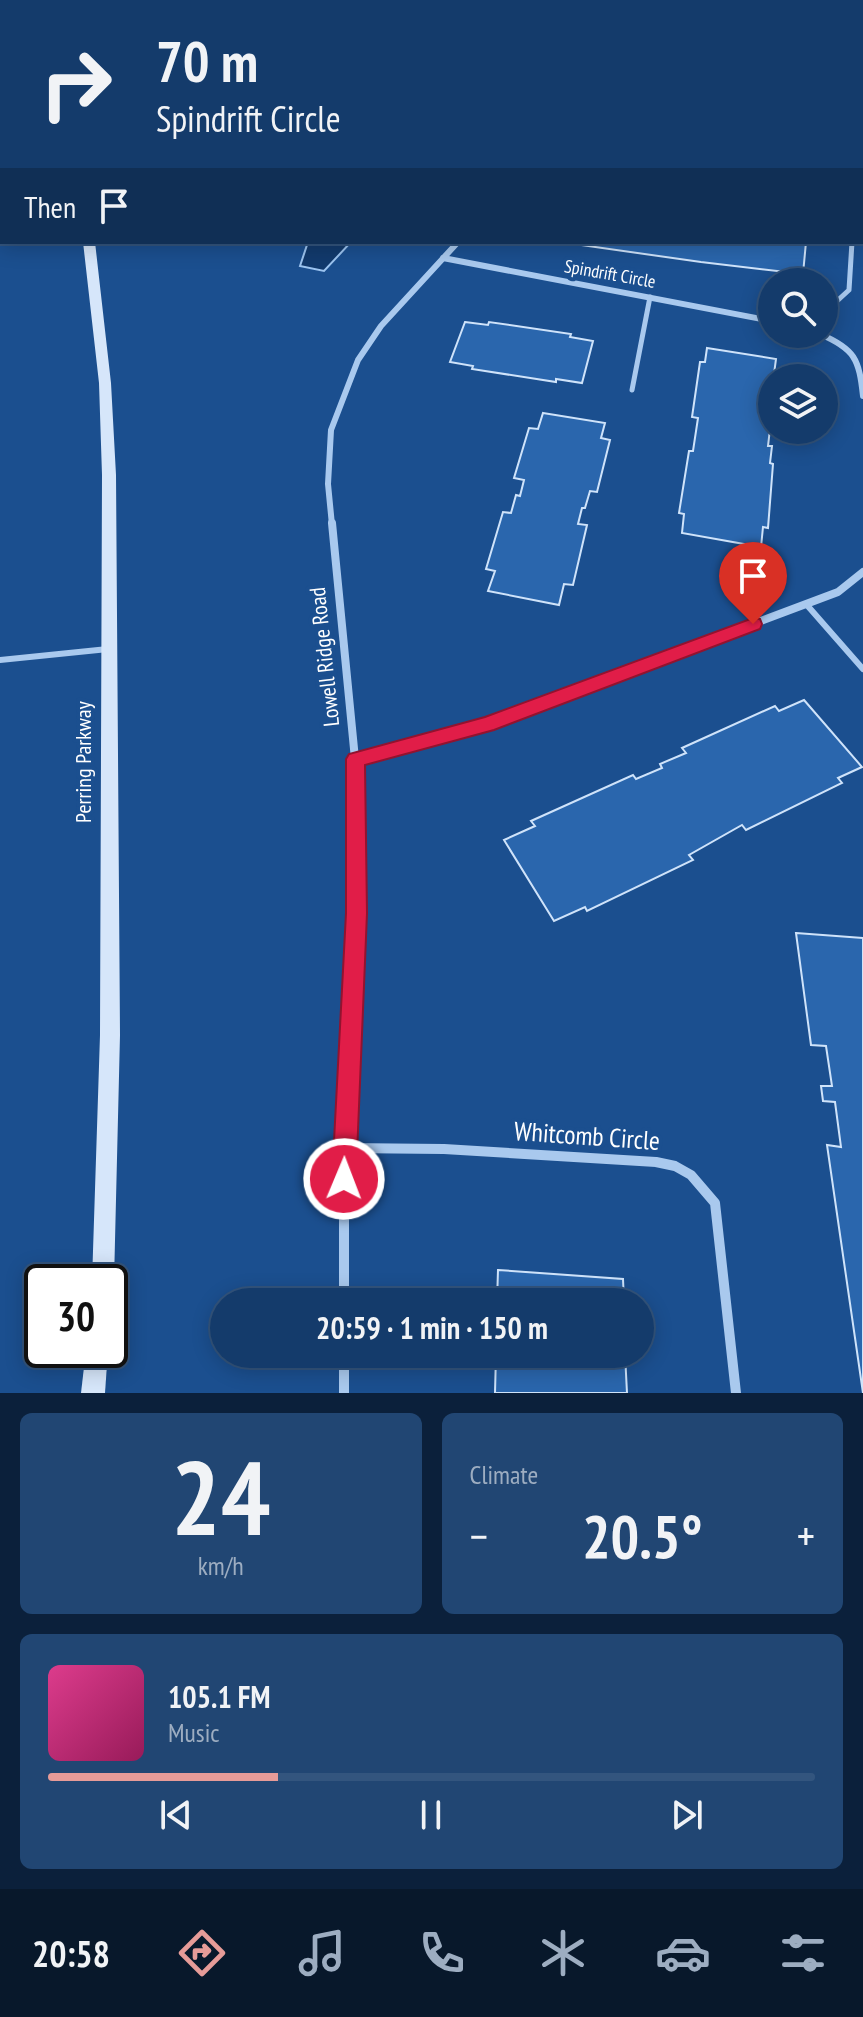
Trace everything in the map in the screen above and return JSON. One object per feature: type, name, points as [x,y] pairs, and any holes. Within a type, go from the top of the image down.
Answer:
[{"type":"street","name":"Perring Parkway","points":[[89,244],[105,383],[109,475],[110,1035],[104,1264]]},
{"type":"street","name":"Lowell Ridge Road","points":[[344,1288],[344,1148],[356,913],[355,759],[328,484],[331,430],[358,360],[381,326],[456,244]]},
{"type":"street","name":"Spindrift Circle","points":[[443,258],[758,318]]},
{"type":"street","points":[[838,343],[859,361],[863,396]]},
{"type":"street","points":[[355,759],[487,724],[838,592],[863,572]]},
{"type":"street","name":"Whitcomb Circle","points":[[344,1148],[444,1149],[656,1162],[674,1164],[688,1171],[706,1187],[715,1203],[736,1393]]},
{"type":"street","points":[[93,1393],[95,1368]]},
{"type":"street","points":[[344,1368],[344,1393]]},
{"type":"lane","points":[[838,300],[849,290],[852,244]]},
{"type":"lane","points":[[632,390],[650,297]]},
{"type":"lane","points":[[806,604],[863,669]]},
{"type":"lane","points":[[0,660],[109,649]]},
{"type":"water","points":[[307,244],[349,244],[324,271],[300,266]]},
{"type":"building","points":[[806,244],[804,268],[758,269],[581,245]]},
{"type":"building","points":[[465,322],[488,325],[489,322],[571,334],[570,337],[593,341],[582,383],[472,369],[473,366],[450,362]]},
{"type":"building","points":[[707,348],[776,359],[775,364],[758,364],[758,444],[772,446],[770,463],[773,464],[768,528],[763,527],[761,547],[682,533],[684,514],[679,513],[698,418],[692,417],[700,362],[705,362]]},
{"type":"building","points":[[543,413],[605,423],[601,438],[610,440],[597,492],[590,491],[585,508],[582,508],[578,524],[587,525],[573,585],[564,584],[559,605],[488,591],[495,571],[486,569],[503,512],[511,513],[516,495],[520,496],[524,480],[514,478],[529,428],[538,429]]},
{"type":"building","points":[[804,700],[862,767],[838,778],[842,783],[746,830],[742,825],[689,855],[693,860],[587,911],[585,907],[554,921],[504,840],[535,826],[531,821],[633,775],[636,779],[662,768],[660,764],[686,753],[682,748],[775,706],[779,711]]},
{"type":"building","points":[[796,933],[863,938],[863,1393],[827,1145],[841,1147],[835,1102],[823,1101],[821,1086],[832,1086],[826,1046],[811,1045]]},
{"type":"building","points":[[498,1270],[623,1279],[623,1288],[497,1288]]},
{"type":"building","points":[[496,1368],[626,1368],[627,1393],[495,1393]]},
{"type":"route","points":[[344,1179],[356,913],[355,759],[487,724],[753,624]]}]
